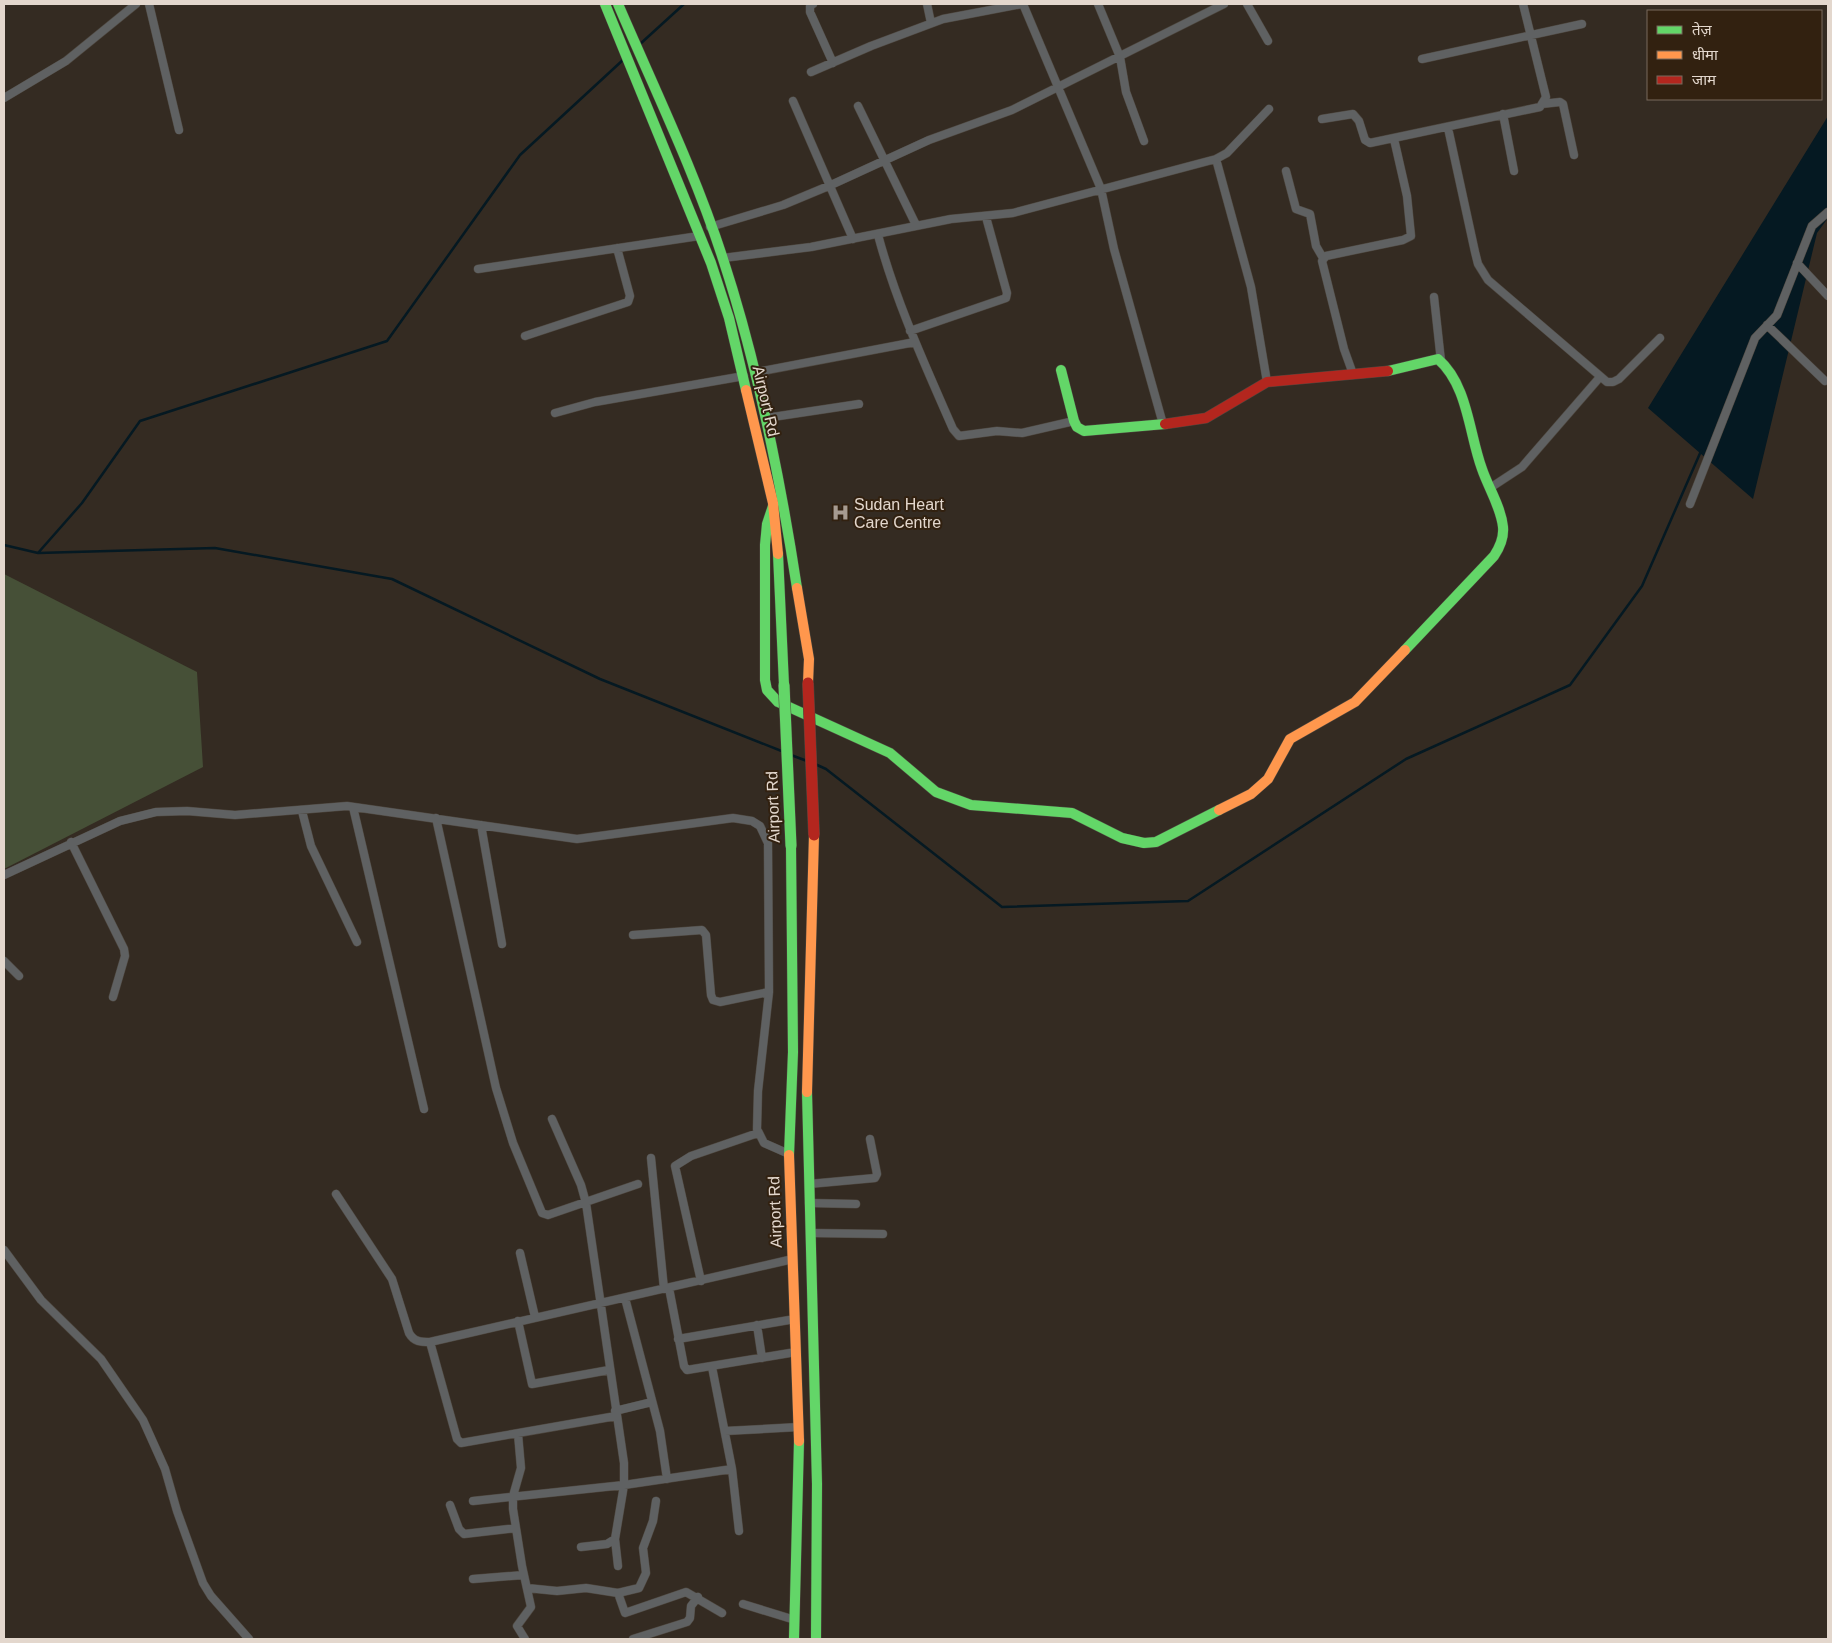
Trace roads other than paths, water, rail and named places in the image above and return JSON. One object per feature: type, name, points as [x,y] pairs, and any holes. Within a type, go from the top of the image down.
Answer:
[{"type":"main road","name":"Airport Rd","points":[[605,4],[646,83],[699,236],[730,318],[773,506],[781,577],[791,846],[793,1052],[789,1154],[798,1427],[794,1639]]},
{"type":"main road","points":[[618,4],[626,20],[646,83],[723,258],[757,372],[788,529],[809,659],[808,683],[814,835],[807,1080],[816,1484],[816,1639]]},
{"type":"main road","points":[[773,506],[767,524],[765,554],[765,680],[771,696],[778,702],[890,753],[906,765],[928,787],[943,796],[990,809],[1045,808],[1074,813],[1127,842],[1146,844],[1156,842],[1251,794],[1268,779],[1290,739],[1343,710],[1364,694],[1494,556],[1500,547],[1504,535],[1504,525],[1477,455],[1460,394],[1447,366],[1441,361],[1435,359],[1399,370],[1267,382],[1206,418],[1084,431],[1077,427],[1074,421],[1061,370]]},
{"type":"street","points":[[4,98],[66,61],[136,4]]},
{"type":"street","points":[[149,4],[179,130]]},
{"type":"street","points":[[813,4],[810,6],[810,12],[833,63]]},
{"type":"street","points":[[927,4],[931,24]]},
{"type":"street","points":[[812,72],[950,17],[986,6],[1023,4],[1101,189],[1114,249],[1163,424]]},
{"type":"street","points":[[1098,4],[1120,57],[1126,92],[1144,141]]},
{"type":"street","points":[[710,227],[769,210],[831,186],[940,135],[1012,110],[1224,4]]},
{"type":"street","points":[[1247,4],[1268,41]]},
{"type":"street","points":[[1322,120],[1353,114],[1356,116],[1364,138],[1368,142],[1394,139],[1536,108],[1542,104],[1546,97],[1523,4]]},
{"type":"street","points":[[1422,59],[1582,24]]},
{"type":"street","points":[[793,101],[854,239]]},
{"type":"street","points":[[1542,104],[1560,102],[1563,104],[1574,154]]},
{"type":"street","points":[[858,106],[916,225]]},
{"type":"street","points":[[723,258],[854,239],[951,219],[986,217],[1032,209],[1216,159],[1226,153],[1269,109]]},
{"type":"street","points":[[1503,114],[1514,170]]},
{"type":"street","points":[[1448,128],[1475,252],[1483,273],[1600,377],[1613,382],[1619,379],[1660,338]]},
{"type":"street","points":[[1324,258],[1411,236],[1407,196],[1394,139]]},
{"type":"street","points":[[1216,159],[1251,287],[1267,382]]},
{"type":"street","points":[[1286,171],[1296,209],[1310,214],[1316,246],[1324,258],[1322,265],[1344,349],[1353,374]]},
{"type":"street","points":[[1690,504],[1755,338],[1777,315],[1812,226],[1828,212]]},
{"type":"street","points":[[910,331],[1006,298],[1007,293],[986,217]]},
{"type":"street","points":[[878,234],[886,264],[910,331],[953,429],[959,436],[991,432],[1022,432],[1074,421]]},
{"type":"street","points":[[478,269],[699,236]]},
{"type":"street","points":[[525,336],[628,302],[630,296],[617,248]]},
{"type":"street","points":[[1797,263],[1828,296]]},
{"type":"street","points":[[1434,297],[1441,361]]},
{"type":"street","points":[[1767,325],[1826,382]]},
{"type":"street","points":[[757,372],[915,342]]},
{"type":"street","points":[[555,413],[601,401],[744,376]]},
{"type":"street","points":[[1490,488],[1522,467],[1600,377]]},
{"type":"street","points":[[766,418],[859,404]]},
{"type":"street","points":[[353,807],[424,1109]]},
{"type":"street","points":[[4,874],[120,820],[156,812],[187,811],[234,815],[353,807],[576,839],[733,818],[752,821],[765,834],[770,859],[769,992],[758,1091],[758,1134],[764,1143],[789,1154]]},
{"type":"street","points":[[302,811],[312,846],[358,942]]},
{"type":"street","points":[[436,818],[496,1088],[513,1143],[543,1215],[586,1203],[638,1184]]},
{"type":"street","points":[[481,825],[502,944]]},
{"type":"street","points":[[71,842],[124,949],[125,956],[113,997]]},
{"type":"street","points":[[633,935],[702,930],[706,935],[713,1000],[720,1002],[769,992]]},
{"type":"street","points":[[4,961],[19,976]]},
{"type":"street","points":[[552,1119],[581,1185],[586,1203],[624,1463],[624,1485],[615,1539],[618,1566]]},
{"type":"street","points":[[701,1281],[675,1166],[691,1156],[758,1134]]},
{"type":"street","points":[[809,1184],[875,1178],[877,1174],[870,1139]]},
{"type":"street","points":[[651,1158],[667,1289],[686,1369],[712,1367],[796,1352]]},
{"type":"street","points":[[336,1194],[392,1279],[411,1336],[416,1341],[430,1342],[793,1259]]},
{"type":"street","points":[[809,1203],[856,1204]]},
{"type":"street","points":[[810,1233],[883,1234]]},
{"type":"street","points":[[4,1250],[43,1303],[101,1359],[143,1420],[165,1469],[177,1511],[206,1590],[249,1639]]},
{"type":"street","points":[[520,1253],[535,1317]]},
{"type":"street","points":[[625,1298],[665,1454],[667,1479]]},
{"type":"street","points":[[678,1339],[795,1319]]},
{"type":"street","points":[[518,1321],[532,1384],[609,1370]]},
{"type":"street","points":[[757,1325],[762,1358]]},
{"type":"street","points":[[430,1342],[459,1442],[518,1434],[616,1414],[652,1402]]},
{"type":"street","points":[[712,1367],[732,1468],[739,1531]]},
{"type":"street","points":[[725,1430],[798,1427]]},
{"type":"street","points":[[518,1434],[521,1468],[513,1496],[516,1528],[531,1608],[518,1626],[525,1639]]},
{"type":"street","points":[[473,1502],[624,1485],[732,1468]]},
{"type":"street","points":[[527,1588],[557,1591],[586,1588],[618,1593],[639,1588],[644,1580],[647,1566],[643,1548],[653,1521],[656,1501]]},
{"type":"street","points":[[450,1505],[460,1530],[464,1534],[516,1528]]},
{"type":"street","points":[[581,1547],[607,1544],[615,1539]]},
{"type":"street","points":[[473,1579],[524,1576]]},
{"type":"street","points":[[618,1593],[625,1613],[683,1592],[689,1592],[722,1612]]},
{"type":"street","points":[[633,1639],[687,1622],[690,1618],[692,1606],[698,1597]]},
{"type":"street","points":[[743,1604],[795,1620]]},
{"type":"water","points":[[1828,116],[1828,218],[1817,233],[1753,499],[1648,408]]},
{"type":"waterway","points":[[639,45],[684,4]]},
{"type":"waterway","points":[[38,553],[82,503],[140,421],[387,341],[520,155],[624,59]]},
{"type":"waterway","points":[[815,764],[826,769],[1002,907],[1188,901],[1406,759],[1570,685],[1642,586],[1701,451]]},
{"type":"waterway","points":[[4,545],[38,553],[215,548],[392,579],[600,679],[784,752]]},
{"type":"waterway","points":[[791,755],[807,761]]},
{"type":"place","name":"Sudan Heart Care Centre","points":[[840,513]]}]
